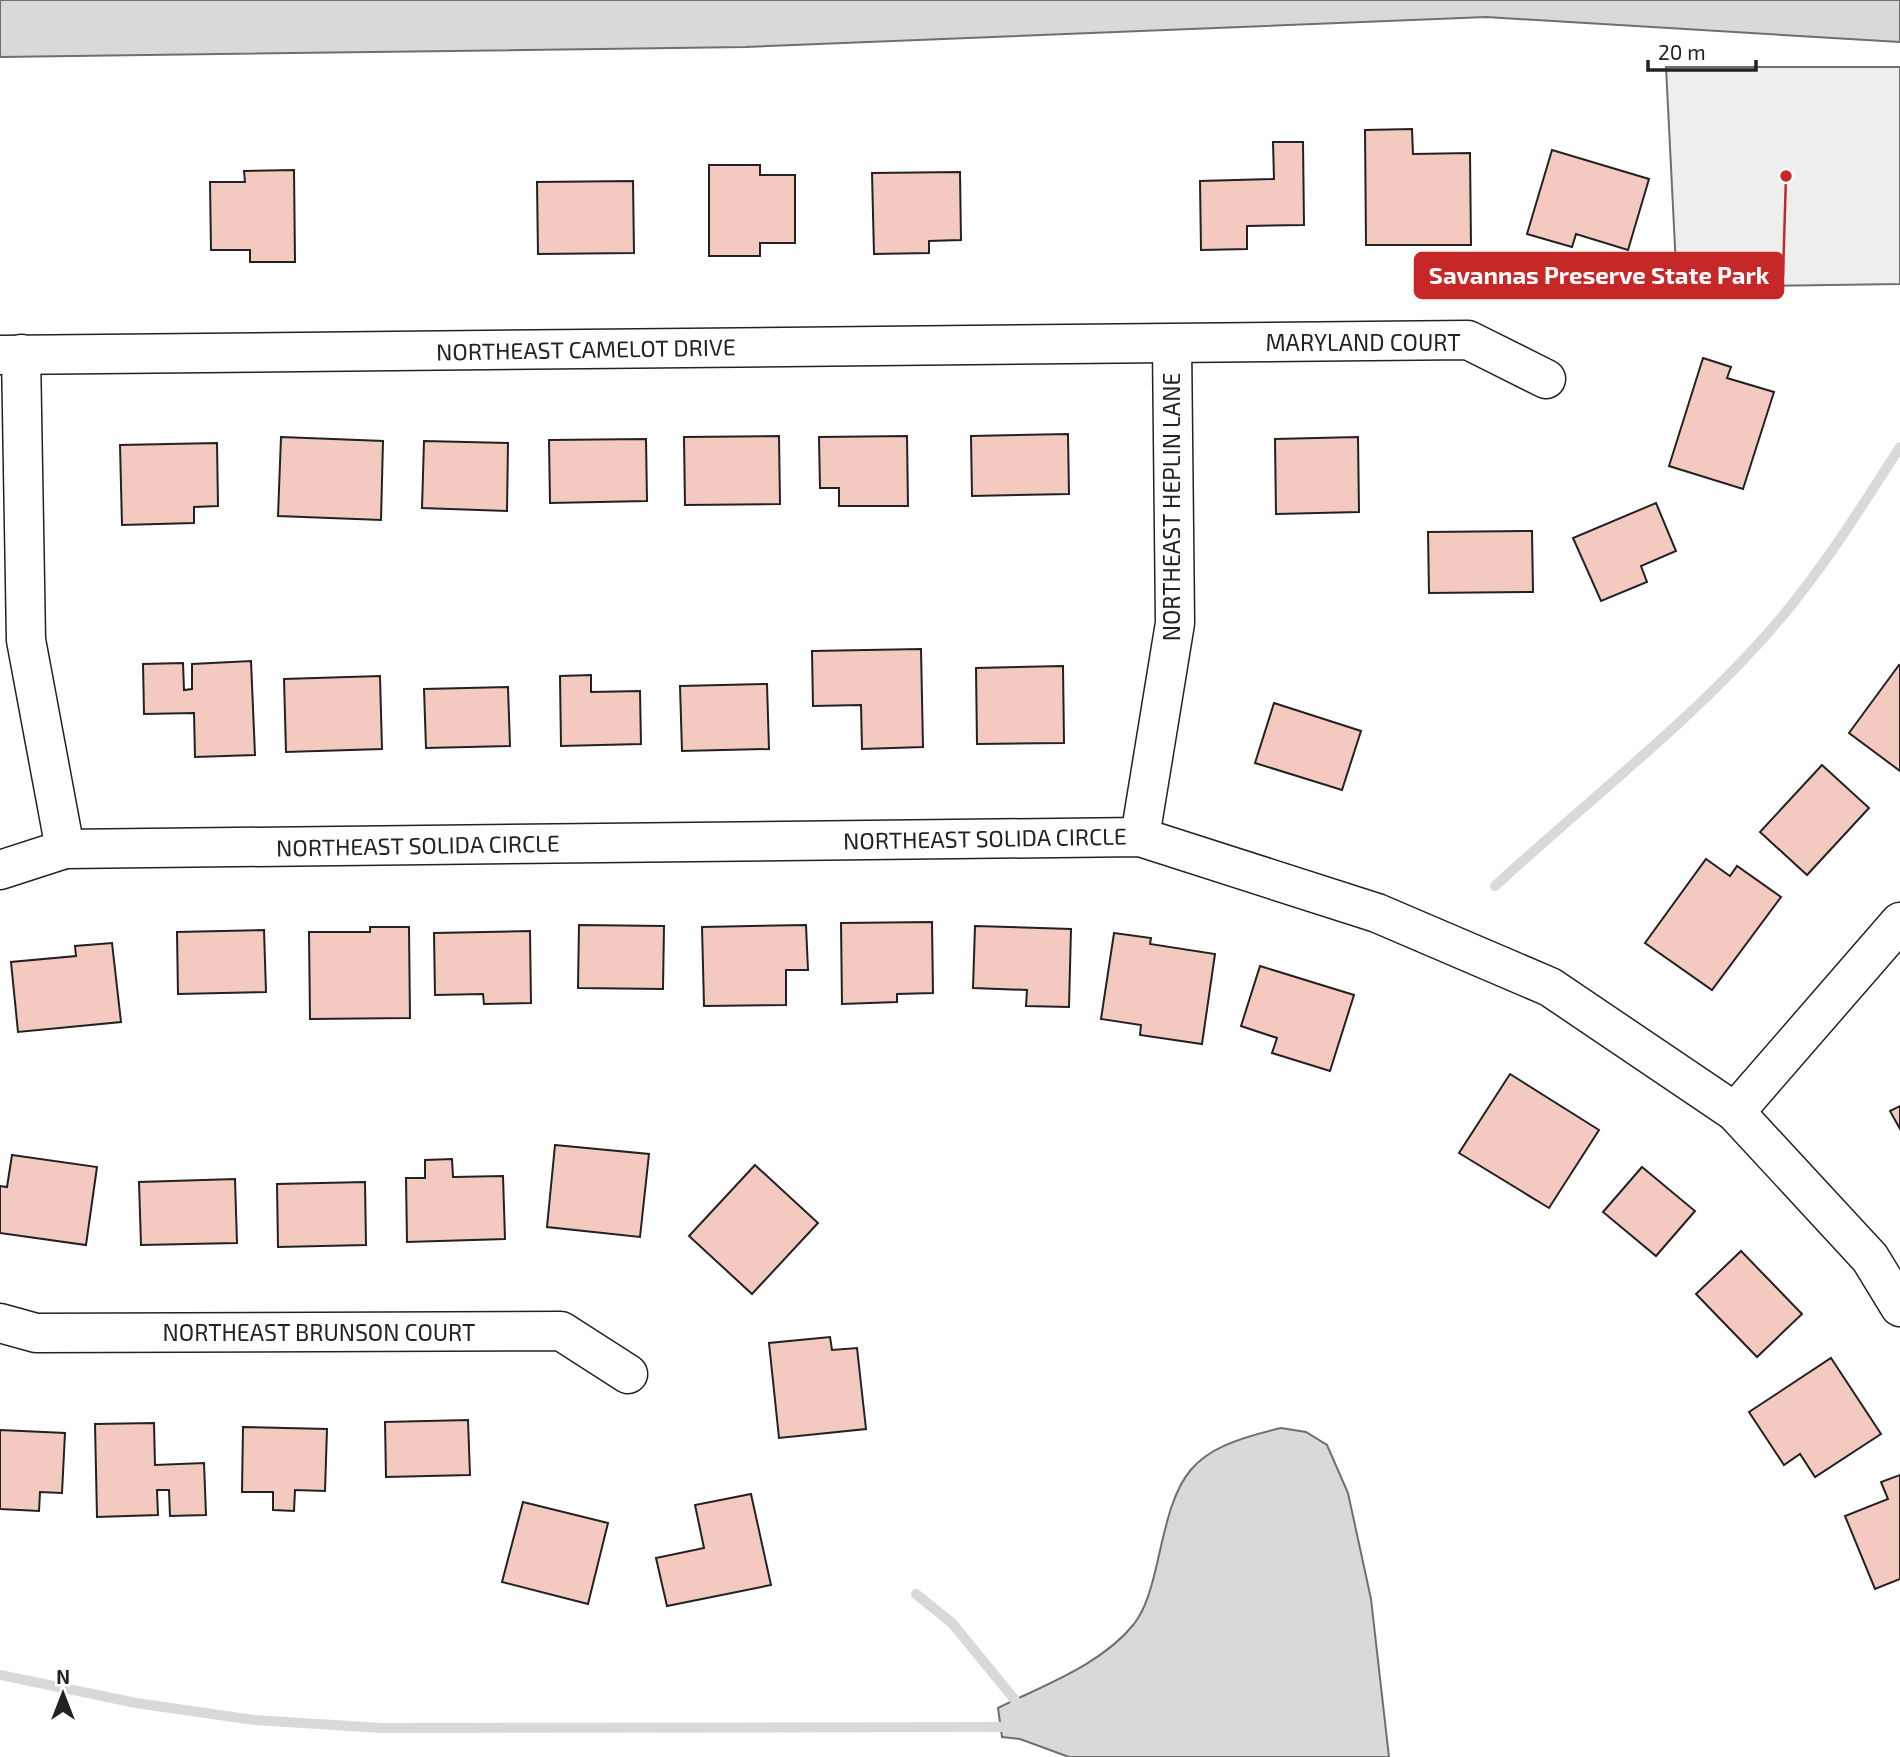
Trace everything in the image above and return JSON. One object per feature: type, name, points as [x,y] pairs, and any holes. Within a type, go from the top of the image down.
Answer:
[{"type":"street","name":"MARYLAND COURT","points":[[1172,344],[1468,340],[1546,379]]},
{"type":"street","name":"NORTHEAST CAMELOT DRIVE","points":[[10,355],[1172,344]]},
{"type":"street","name":"NORTHEAST HEPLIN LANE","points":[[1140,836],[1175,623],[1172,344]]},
{"type":"street","points":[[10,355],[26,640],[65,849]]},
{"type":"street","name":"NORTHEAST SOLIDA CIRCLE","points":[[0,870],[65,849],[1140,836],[1377,913],[1550,987],[1735,1112],[1870,1258],[1900,1307]]},
{"type":"street","points":[[1735,1112],[1900,922]]},
{"type":"street","name":"NORTHEAST BRUNSON COURT","points":[[0,1323],[36,1333],[561,1331],[628,1374]]},
{"type":"shaded area","points":[[0,0],[1900,0],[1900,42],[1486,17],[746,47],[0,57]]},
{"type":"shaded area","points":[[1666,67],[1900,67],[1900,284],[1677,287]]},
{"type":"shaded area","points":[[1281,1428],[1306,1432],[1327,1445],[1348,1493],[1371,1599],[1389,1757],[1069,1757],[1020,1739],[1002,1737],[998,1708],[1089,1663],[1134,1624],[1148,1595],[1171,1507],[1191,1470],[1205,1456],[1224,1446]]},
{"type":"building","points":[[1412,129],[1413,154],[1470,153],[1471,245],[1366,245],[1365,130]]},
{"type":"building","points":[[1273,142],[1303,142],[1304,225],[1247,226],[1247,249],[1201,250],[1200,181],[1274,179]]},
{"type":"building","points":[[1552,150],[1649,179],[1628,250],[1576,234],[1572,247],[1527,234]]},
{"type":"building","points":[[709,165],[760,165],[760,175],[795,175],[795,243],[760,243],[760,256],[709,256]]},
{"type":"building","points":[[294,170],[295,262],[250,262],[250,250],[211,250],[210,182],[245,182],[244,171]]},
{"type":"building","points":[[960,172],[961,240],[929,241],[929,253],[874,254],[872,173]]},
{"type":"building","points":[[633,181],[634,253],[538,254],[537,182]]},
{"type":"building","points":[[1703,358],[1731,367],[1727,378],[1774,392],[1743,489],[1669,466]]},
{"type":"building","points":[[1068,434],[1069,494],[972,496],[971,436]]},
{"type":"building","points":[[779,436],[780,504],[685,505],[684,437]]},
{"type":"building","points":[[907,436],[908,506],[839,506],[839,488],[820,488],[819,437]]},
{"type":"building","points":[[281,437],[383,441],[381,520],[278,516]]},
{"type":"building","points":[[1358,437],[1359,512],[1276,514],[1275,439]]},
{"type":"building","points":[[646,439],[647,501],[550,503],[549,440]]},
{"type":"building","points":[[424,441],[508,443],[507,511],[422,508]]},
{"type":"building","points":[[217,443],[218,506],[194,507],[194,523],[122,525],[120,445]]},
{"type":"building","points":[[1656,503],[1676,551],[1641,566],[1647,582],[1601,601],[1573,538]]},
{"type":"building","points":[[1532,531],[1533,592],[1429,593],[1428,532]]},
{"type":"building","points":[[921,649],[923,747],[862,749],[861,705],[813,706],[812,651]]},
{"type":"building","points":[[251,661],[255,755],[195,757],[194,713],[144,714],[143,664],[183,663],[184,690],[192,689],[192,664]]},
{"type":"building","points":[[1063,666],[1064,743],[977,744],[976,668]]},
{"type":"building","points":[[1900,666],[1900,771],[1849,733]]},
{"type":"building","points":[[591,675],[591,692],[640,691],[641,744],[561,746],[560,676]]},
{"type":"building","points":[[380,676],[382,749],[286,752],[284,679]]},
{"type":"building","points":[[767,684],[769,749],[682,751],[680,686]]},
{"type":"building","points":[[508,687],[510,746],[426,748],[424,689]]},
{"type":"building","points":[[1274,703],[1361,731],[1342,790],[1255,763]]},
{"type":"building","points":[[1822,765],[1869,808],[1807,875],[1760,832]]},
{"type":"building","points":[[1706,859],[1730,876],[1737,866],[1781,897],[1712,990],[1645,943]]},
{"type":"building","points":[[932,922],[933,993],[897,994],[897,1002],[842,1004],[841,923]]},
{"type":"building","points":[[579,925],[664,926],[663,989],[578,988]]},
{"type":"building","points":[[806,925],[808,970],[786,970],[786,1005],[704,1006],[702,927]]},
{"type":"building","points":[[975,926],[1071,929],[1069,1007],[1026,1006],[1027,990],[973,988]]},
{"type":"building","points":[[370,927],[409,927],[410,1018],[310,1019],[309,932],[370,932]]},
{"type":"building","points":[[264,930],[266,992],[178,994],[177,932]]},
{"type":"building","points":[[530,931],[531,1003],[484,1004],[483,994],[435,995],[434,933]]},
{"type":"building","points":[[1114,933],[1151,938],[1150,944],[1215,954],[1202,1044],[1140,1035],[1141,1025],[1101,1019]]},
{"type":"building","points":[[112,943],[121,1022],[18,1032],[11,962],[76,956],[75,946]]},
{"type":"building","points":[[1260,966],[1354,995],[1330,1071],[1272,1053],[1277,1038],[1241,1026]]},
{"type":"building","points":[[1510,1074],[1599,1130],[1549,1208],[1459,1153]]},
{"type":"building","points":[[1900,1106],[1900,1129],[1890,1111]]},
{"type":"building","points":[[555,1145],[649,1154],[640,1237],[547,1227]]},
{"type":"building","points":[[12,1155],[97,1167],[86,1245],[0,1233],[0,1186],[7,1187]]},
{"type":"building","points":[[452,1159],[453,1177],[503,1176],[505,1239],[407,1242],[406,1178],[425,1178],[425,1160]]},
{"type":"building","points":[[755,1165],[818,1223],[752,1294],[689,1236]]},
{"type":"building","points":[[1642,1167],[1695,1211],[1656,1256],[1603,1212]]},
{"type":"building","points":[[235,1179],[237,1243],[141,1245],[139,1182]]},
{"type":"building","points":[[365,1182],[366,1245],[278,1247],[277,1184]]},
{"type":"building","points":[[1741,1251],[1802,1314],[1757,1357],[1696,1294]]},
{"type":"building","points":[[830,1337],[832,1350],[857,1348],[866,1429],[779,1438],[769,1343]]},
{"type":"building","points":[[1831,1358],[1881,1434],[1815,1477],[1800,1454],[1784,1465],[1749,1412]]},
{"type":"building","points":[[468,1420],[470,1475],[386,1477],[385,1422]]},
{"type":"building","points":[[154,1423],[155,1465],[204,1463],[206,1515],[170,1516],[169,1490],[157,1490],[158,1515],[97,1517],[95,1424]]},
{"type":"building","points":[[243,1427],[327,1429],[325,1491],[295,1490],[294,1511],[273,1510],[273,1492],[242,1492]]},
{"type":"building","points":[[0,1430],[65,1433],[62,1493],[40,1492],[39,1511],[0,1509]]},
{"type":"building","points":[[1900,1475],[1900,1579],[1875,1589],[1845,1516],[1888,1499],[1881,1482]]},
{"type":"building","points":[[751,1494],[771,1585],[667,1606],[656,1558],[704,1548],[695,1505]]},
{"type":"building","points":[[523,1502],[608,1523],[588,1604],[502,1582]]},
{"type":"waterway","points":[[1495,886],[1674,727],[1743,660],[1809,583],[1900,447]]},
{"type":"waterway","points":[[916,1594],[952,1623],[1015,1700]]},
{"type":"waterway","points":[[0,1675],[136,1703],[254,1720],[383,1728],[1001,1727]]},
{"type":"place","name":"Savannas Preserve State Park","points":[[1786,176]]}]
